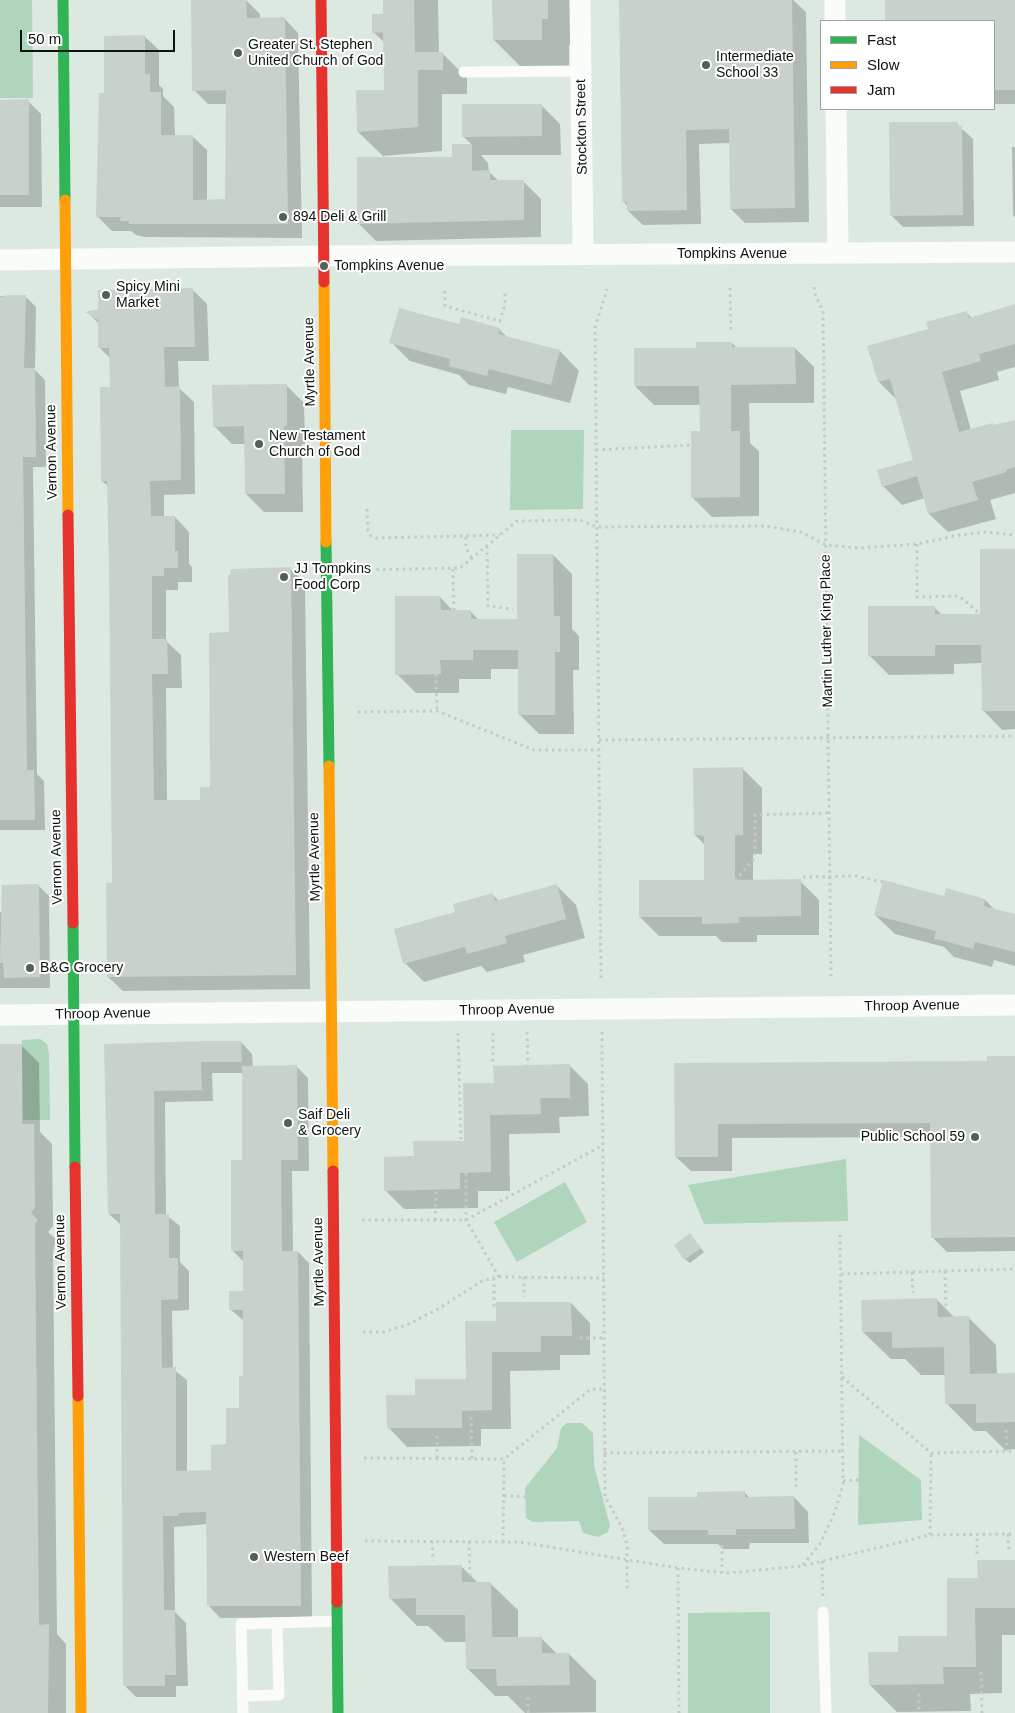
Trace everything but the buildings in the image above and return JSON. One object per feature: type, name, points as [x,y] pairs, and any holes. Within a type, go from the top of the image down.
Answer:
[{"type":"main road","name":"Vernon Avenue","points":[[63,0],[81,1713]]},
{"type":"main road","name":"Myrtle Avenue","points":[[321,0],[338,1713]]},
{"type":"street","name":"Stockton Street","points":[[580,0],[583,254]]},
{"type":"street","points":[[835,0],[835,20]]},
{"type":"street","points":[[836,110],[838,253]]},
{"type":"street","name":"Tompkins Avenue","points":[[0,260],[1015,252]]},
{"type":"street","name":"Throop Avenue","points":[[0,1015],[1015,1005]]},
{"type":"lane","points":[[464,72],[581,71]]},
{"type":"lane","points":[[823,1612],[826,1713]]},
{"type":"lane","points":[[243,1713],[241,1624],[338,1621]]},
{"type":"lane","points":[[242,1696],[279,1695],[277,1623]]},
{"type":"path","points":[[730,288],[731,333]]},
{"type":"path","name":"Martin Luther King Place","points":[[814,288],[814,294],[823,311],[831,976]]},
{"type":"path","points":[[601,978],[596,328],[608,289]]},
{"type":"path","points":[[445,291],[446,306],[500,322],[506,304],[505,291]]},
{"type":"path","points":[[596,450],[691,446]]},
{"type":"path","points":[[367,509],[368,530],[371,536],[376,538],[500,535]]},
{"type":"path","points":[[357,570],[460,568],[517,521],[580,520],[597,527],[765,526],[801,532],[826,545],[861,548],[916,544],[977,533],[1015,535]]},
{"type":"path","points":[[466,537],[466,548],[472,558]]},
{"type":"path","points":[[916,544],[917,597],[959,596],[980,614]]},
{"type":"path","points":[[487,546],[488,606],[514,609]]},
{"type":"path","points":[[453,568],[454,610]]},
{"type":"path","points":[[436,674],[437,711]]},
{"type":"path","points":[[358,712],[437,711],[534,750],[599,750]]},
{"type":"path","points":[[599,740],[1015,736]]},
{"type":"path","points":[[735,880],[756,858],[755,815],[829,814]]},
{"type":"path","points":[[803,877],[856,876],[882,882]]},
{"type":"path","points":[[527,1032],[528,1065]]},
{"type":"path","points":[[602,1032],[605,1496],[622,1528],[627,1546],[627,1589]]},
{"type":"path","points":[[458,1033],[461,1141]]},
{"type":"path","points":[[493,1033],[493,1066]]},
{"type":"path","points":[[362,1220],[466,1220],[603,1144]]},
{"type":"path","points":[[466,1173],[466,1220],[499,1277]]},
{"type":"path","points":[[435,1220],[436,1190]]},
{"type":"path","points":[[802,1566],[820,1544],[835,1512],[843,1481],[840,1234]]},
{"type":"path","points":[[841,1274],[1015,1269]]},
{"type":"path","points":[[945,1271],[946,1310]]},
{"type":"path","points":[[912,1272],[913,1293]]},
{"type":"path","points":[[524,1277],[524,1297]]},
{"type":"path","points":[[363,1332],[383,1332],[406,1325],[438,1309],[482,1281],[494,1278],[604,1278]]},
{"type":"path","points":[[494,1278],[494,1310]]},
{"type":"path","points":[[580,1338],[605,1338]]},
{"type":"path","points":[[842,1377],[932,1453],[1015,1451]]},
{"type":"path","points":[[364,1458],[504,1459],[591,1389],[605,1389]]},
{"type":"path","points":[[471,1416],[472,1459]]},
{"type":"path","points":[[1006,1430],[1006,1451]]},
{"type":"path","points":[[437,1436],[437,1458]]},
{"type":"path","points":[[604,1453],[844,1451]]},
{"type":"path","points":[[796,1452],[796,1490]]},
{"type":"path","points":[[930,1535],[932,1453]]},
{"type":"path","points":[[503,1542],[504,1459]]},
{"type":"path","points":[[843,1481],[859,1480]]},
{"type":"path","points":[[504,1496],[530,1497]]},
{"type":"path","points":[[1008,1534],[1008,1553]]},
{"type":"path","points":[[365,1541],[519,1542],[678,1568],[722,1573],[802,1566],[930,1535],[1015,1534]]},
{"type":"path","points":[[977,1535],[977,1554]]},
{"type":"path","points":[[432,1541],[433,1561]]},
{"type":"path","points":[[469,1541],[470,1577]]},
{"type":"path","points":[[722,1545],[722,1573]]},
{"type":"path","points":[[822,1561],[823,1612]]},
{"type":"path","points":[[678,1568],[679,1713]]},
{"type":"path","points":[[981,1672],[982,1713]]},
{"type":"path","points":[[919,1694],[919,1713]]},
{"type":"path","points":[[528,1696],[528,1713]]},
{"type":"green space","points":[[0,0],[32,0],[33,98],[0,98]]},
{"type":"green space","points":[[511,430],[584,430],[583,509],[510,510]]},
{"type":"green space","points":[[40,1039],[47,1044],[49,1054],[50,1120],[23,1120],[22,1040]]},
{"type":"green space","points":[[846,1159],[848,1221],[704,1224],[688,1185]]},
{"type":"green space","points":[[565,1182],[587,1222],[517,1262],[494,1222]]},
{"type":"green space","points":[[567,1423],[582,1423],[593,1433],[594,1466],[610,1526],[608,1532],[598,1537],[583,1533],[579,1521],[533,1522],[526,1518],[525,1488],[557,1448],[561,1428]]},
{"type":"green space","points":[[859,1435],[921,1480],[922,1520],[858,1525]]},
{"type":"green space","points":[[770,1612],[770,1713],[688,1713],[688,1613]]},
{"type":"traffic: fast","points":[[63,0],[65,200]]},
{"type":"traffic: fast","points":[[326,542],[329,766]]},
{"type":"traffic: fast","points":[[73,923],[75,1167]]},
{"type":"traffic: fast","points":[[337,1602],[338,1713]]},
{"type":"traffic: slow","points":[[65,200],[68,515]]},
{"type":"traffic: slow","points":[[324,282],[326,542]]},
{"type":"traffic: slow","points":[[329,766],[333,1171]]},
{"type":"traffic: slow","points":[[78,1396],[81,1713]]},
{"type":"traffic: jam","points":[[321,0],[324,282]]},
{"type":"traffic: jam","points":[[68,515],[73,923]]},
{"type":"traffic: jam","points":[[75,1167],[78,1396]]},
{"type":"traffic: jam","points":[[333,1171],[337,1602]]},
{"type":"place","name":"Greater St. Stephen United Church of God","points":[[238,53]]},
{"type":"place","name":"Intermediate School 33","points":[[706,65]]},
{"type":"place","name":"894 Deli & Grill","points":[[283,217]]},
{"type":"place","name":"Tompkins Avenue","points":[[324,266]]},
{"type":"place","name":"Spicy Mini Market","points":[[106,295]]},
{"type":"place","name":"New Testament Church of God","points":[[259,444]]},
{"type":"place","name":"JJ Tompkins Food Corp","points":[[284,577]]},
{"type":"place","name":"B&G Grocery","points":[[30,968]]},
{"type":"place","name":"Saif Deli & Grocery","points":[[288,1123]]},
{"type":"place","name":"Public School 59","points":[[975,1137]]},
{"type":"place","name":"Western Beef","points":[[254,1557]]}]
